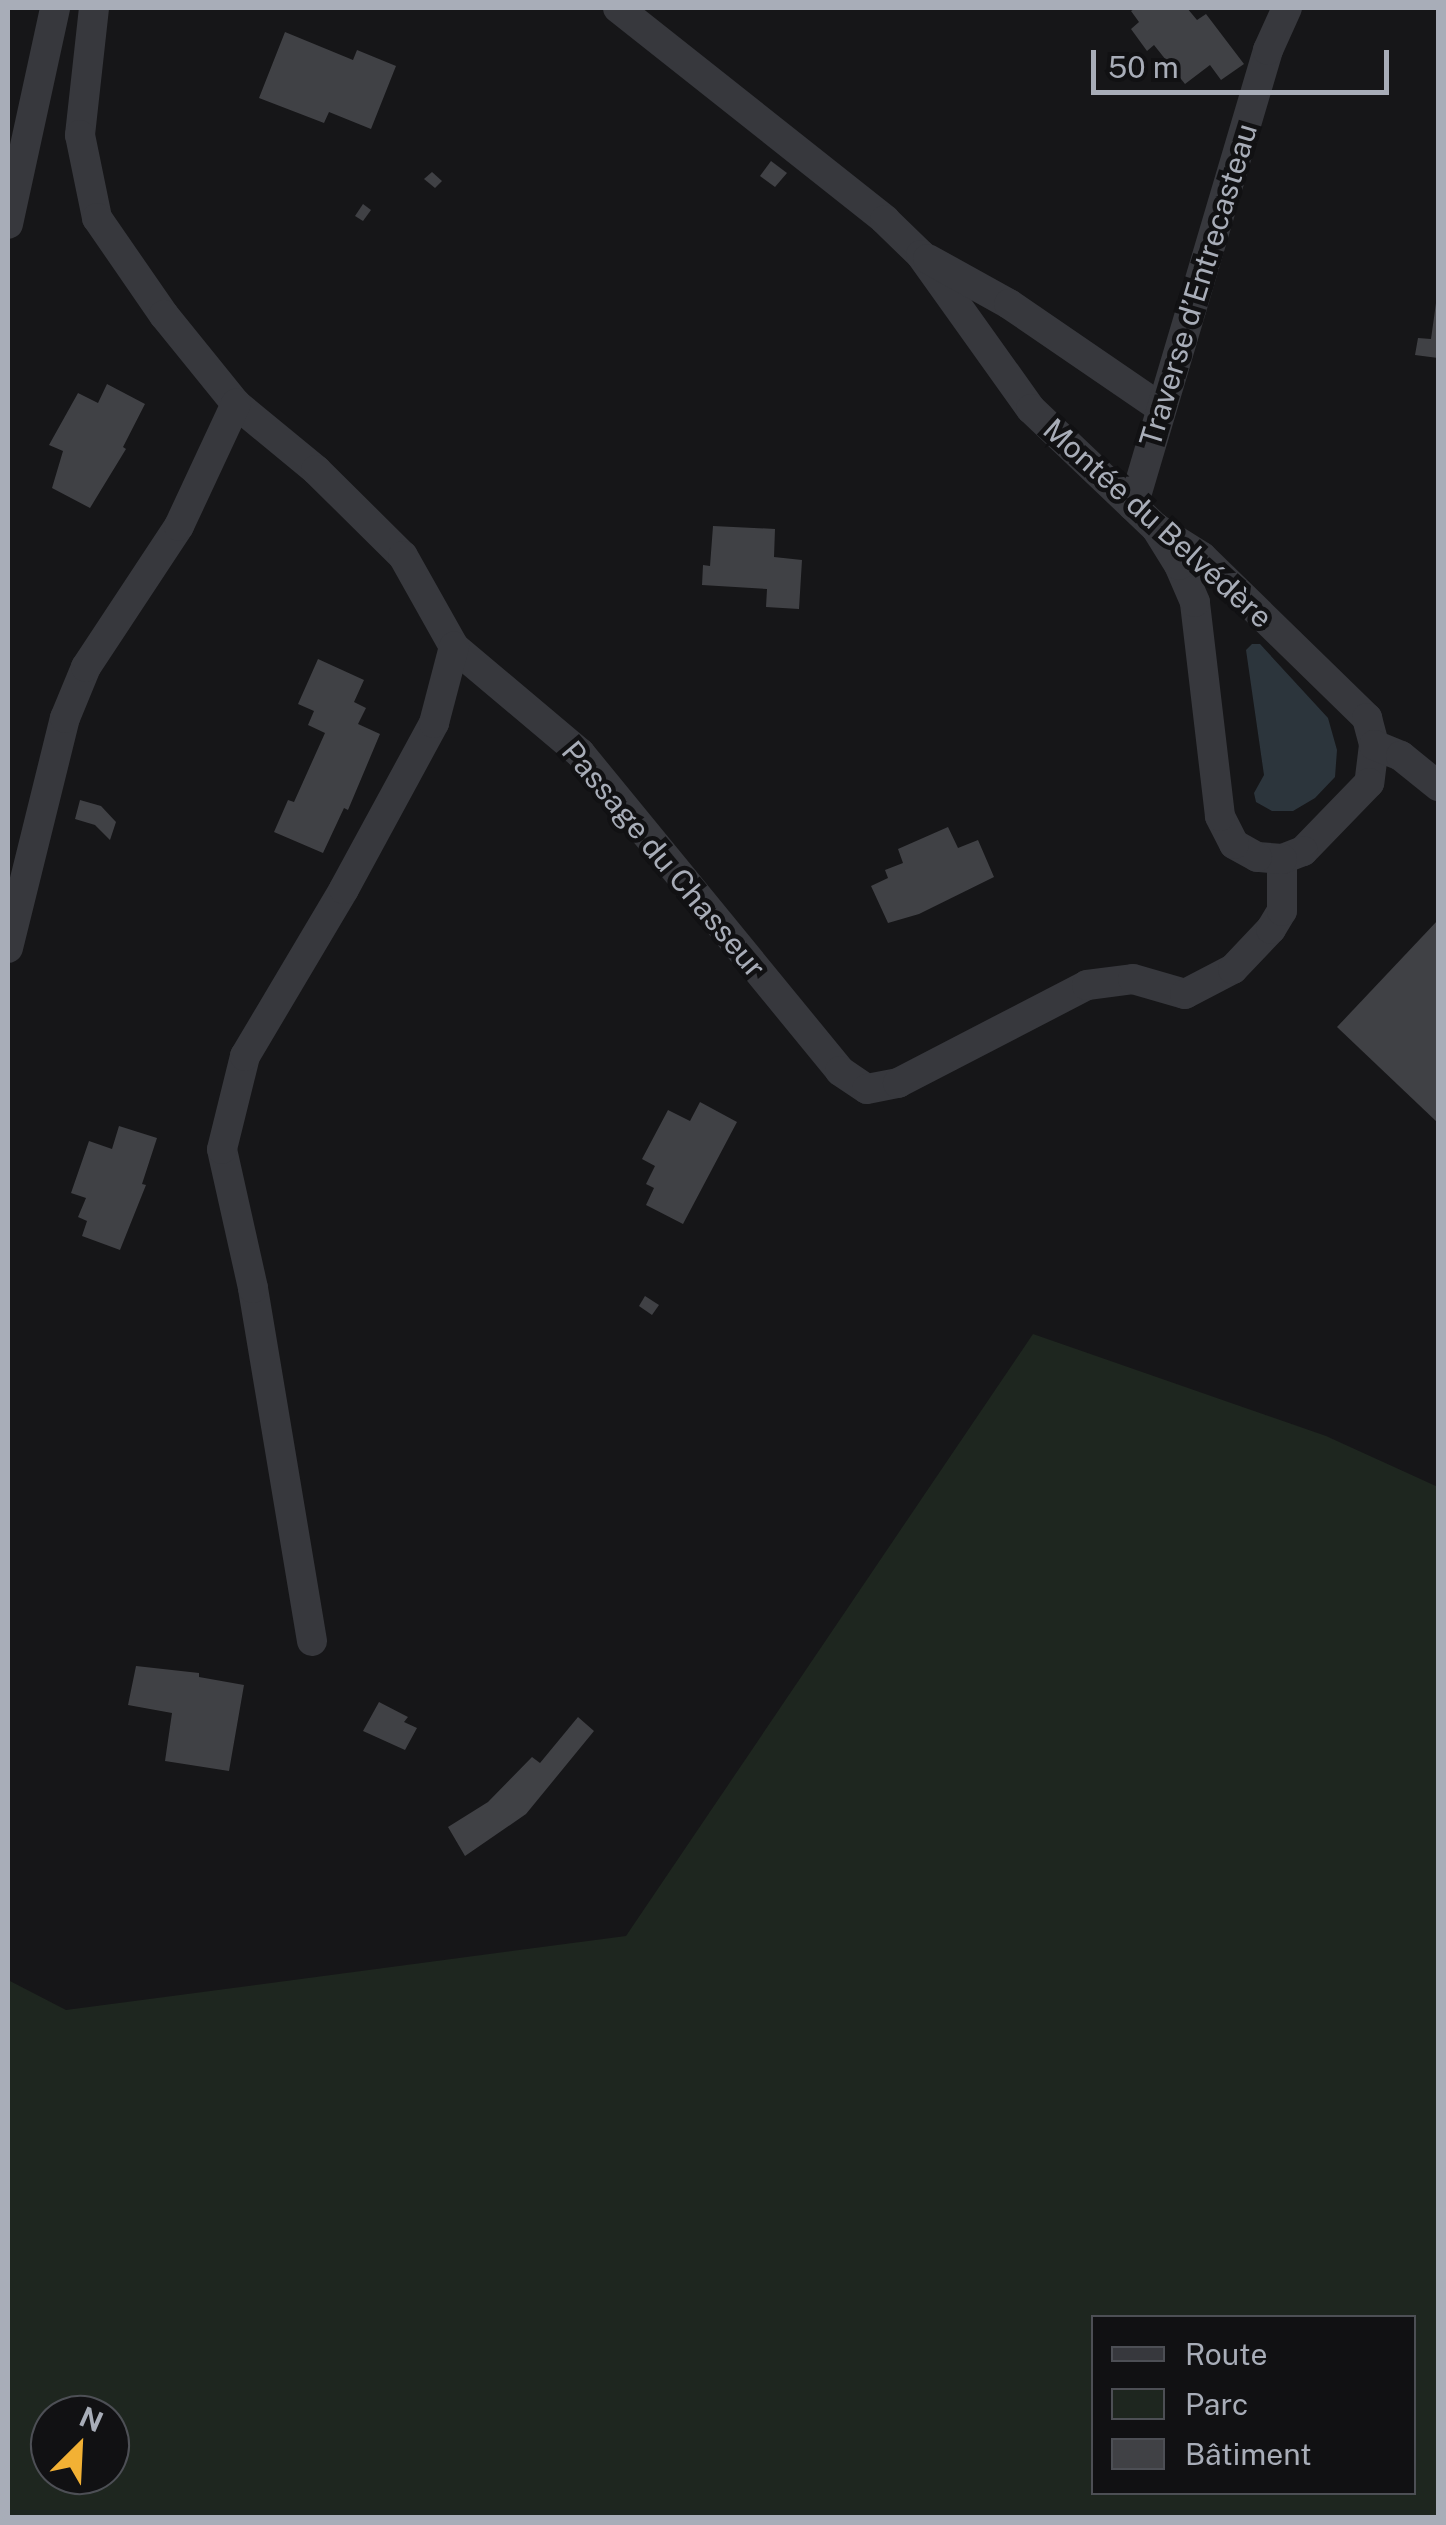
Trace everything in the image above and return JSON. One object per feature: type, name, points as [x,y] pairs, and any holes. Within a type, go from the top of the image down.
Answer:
[{"type":"street","points":[[8,224],[55,8]]},
{"type":"street","name":"Passage du Chasseur","points":[[94,8],[80,135],[97,218],[164,315],[236,404],[316,470],[403,556],[454,647],[580,753],[840,1071],[868,1089],[898,1083],[1086,984],[1133,979],[1185,994],[1233,969],[1282,910],[1282,859]]},
{"type":"street","name":"Montée du Belvédère","points":[[618,8],[886,220],[921,255],[1031,410],[1156,528],[1202,557],[1367,718],[1374,745]]},
{"type":"street","name":"Traverse d’Entrecasteau","points":[[1133,506],[1268,50],[1287,8]]},
{"type":"street","points":[[921,255],[1008,304],[1161,408]]},
{"type":"street","points":[[8,948],[65,718],[79,684],[179,526],[236,404]]},
{"type":"street","points":[[1156,528],[1180,564],[1194,602],[1220,816],[1234,844],[1256,857],[1282,859],[1303,851],[1369,782],[1374,745],[1402,756],[1438,786]]},
{"type":"street","points":[[312,1640],[253,1288],[222,1149],[245,1056],[344,889],[434,723],[454,647]]},
{"type":"green space","points":[[1033,1334],[1326,1436],[1438,1487],[1438,2517],[8,2517],[8,1980],[66,2010],[626,1936]]},
{"type":"shaded area","points":[[1252,644],[1260,644],[1328,718],[1337,750],[1335,777],[1315,798],[1293,811],[1272,811],[1256,802],[1254,793],[1264,775],[1246,650]]},
{"type":"building","points":[[1187,8],[1197,20],[1206,14],[1244,64],[1221,80],[1210,65],[1185,84],[1154,45],[1147,51],[1131,29],[1139,22],[1131,11]]},
{"type":"building","points":[[285,32],[353,60],[357,50],[396,66],[371,129],[329,112],[324,123],[259,98]]},
{"type":"building","points":[[771,161],[787,173],[775,187],[760,176]]},
{"type":"building","points":[[432,172],[442,181],[435,188],[424,179]]},
{"type":"building","points":[[363,204],[371,210],[363,221],[355,216]]},
{"type":"building","points":[[1436,303],[1438,358],[1415,355],[1418,338],[1431,339]]},
{"type":"building","points":[[107,384],[145,404],[123,447],[126,449],[90,508],[52,488],[63,451],[49,445],[78,393],[98,403]]},
{"type":"building","points":[[713,526],[775,529],[774,557],[802,560],[799,609],[766,607],[767,589],[702,585],[703,565],[710,566]]},
{"type":"building","points":[[318,659],[364,680],[354,702],[366,708],[358,724],[380,734],[348,810],[344,808],[323,853],[274,832],[288,800],[294,802],[325,733],[308,725],[314,711],[298,704]]},
{"type":"building","points":[[80,800],[101,806],[116,822],[110,840],[95,825],[75,819]]},
{"type":"building","points":[[948,827],[958,848],[978,840],[994,877],[919,914],[888,923],[871,886],[888,878],[885,870],[903,863],[898,849]]},
{"type":"building","points":[[1438,920],[1438,1123],[1337,1027]]},
{"type":"building","points":[[700,1102],[737,1122],[683,1224],[646,1205],[654,1188],[646,1184],[655,1166],[642,1159],[668,1110],[690,1121]]},
{"type":"building","points":[[119,1126],[157,1138],[142,1184],[146,1185],[120,1250],[82,1236],[87,1221],[78,1217],[86,1198],[71,1193],[89,1141],[112,1149]]},
{"type":"building","points":[[645,1296],[659,1305],[652,1315],[639,1306]]},
{"type":"building","points":[[136,1666],[199,1673],[199,1677],[244,1685],[229,1771],[165,1761],[172,1713],[128,1705]]},
{"type":"building","points":[[379,1702],[408,1717],[404,1722],[417,1728],[405,1750],[363,1731]]},
{"type":"building","points":[[578,1717],[594,1731],[526,1814],[465,1856],[448,1827],[488,1802],[532,1757],[540,1763]]}]
